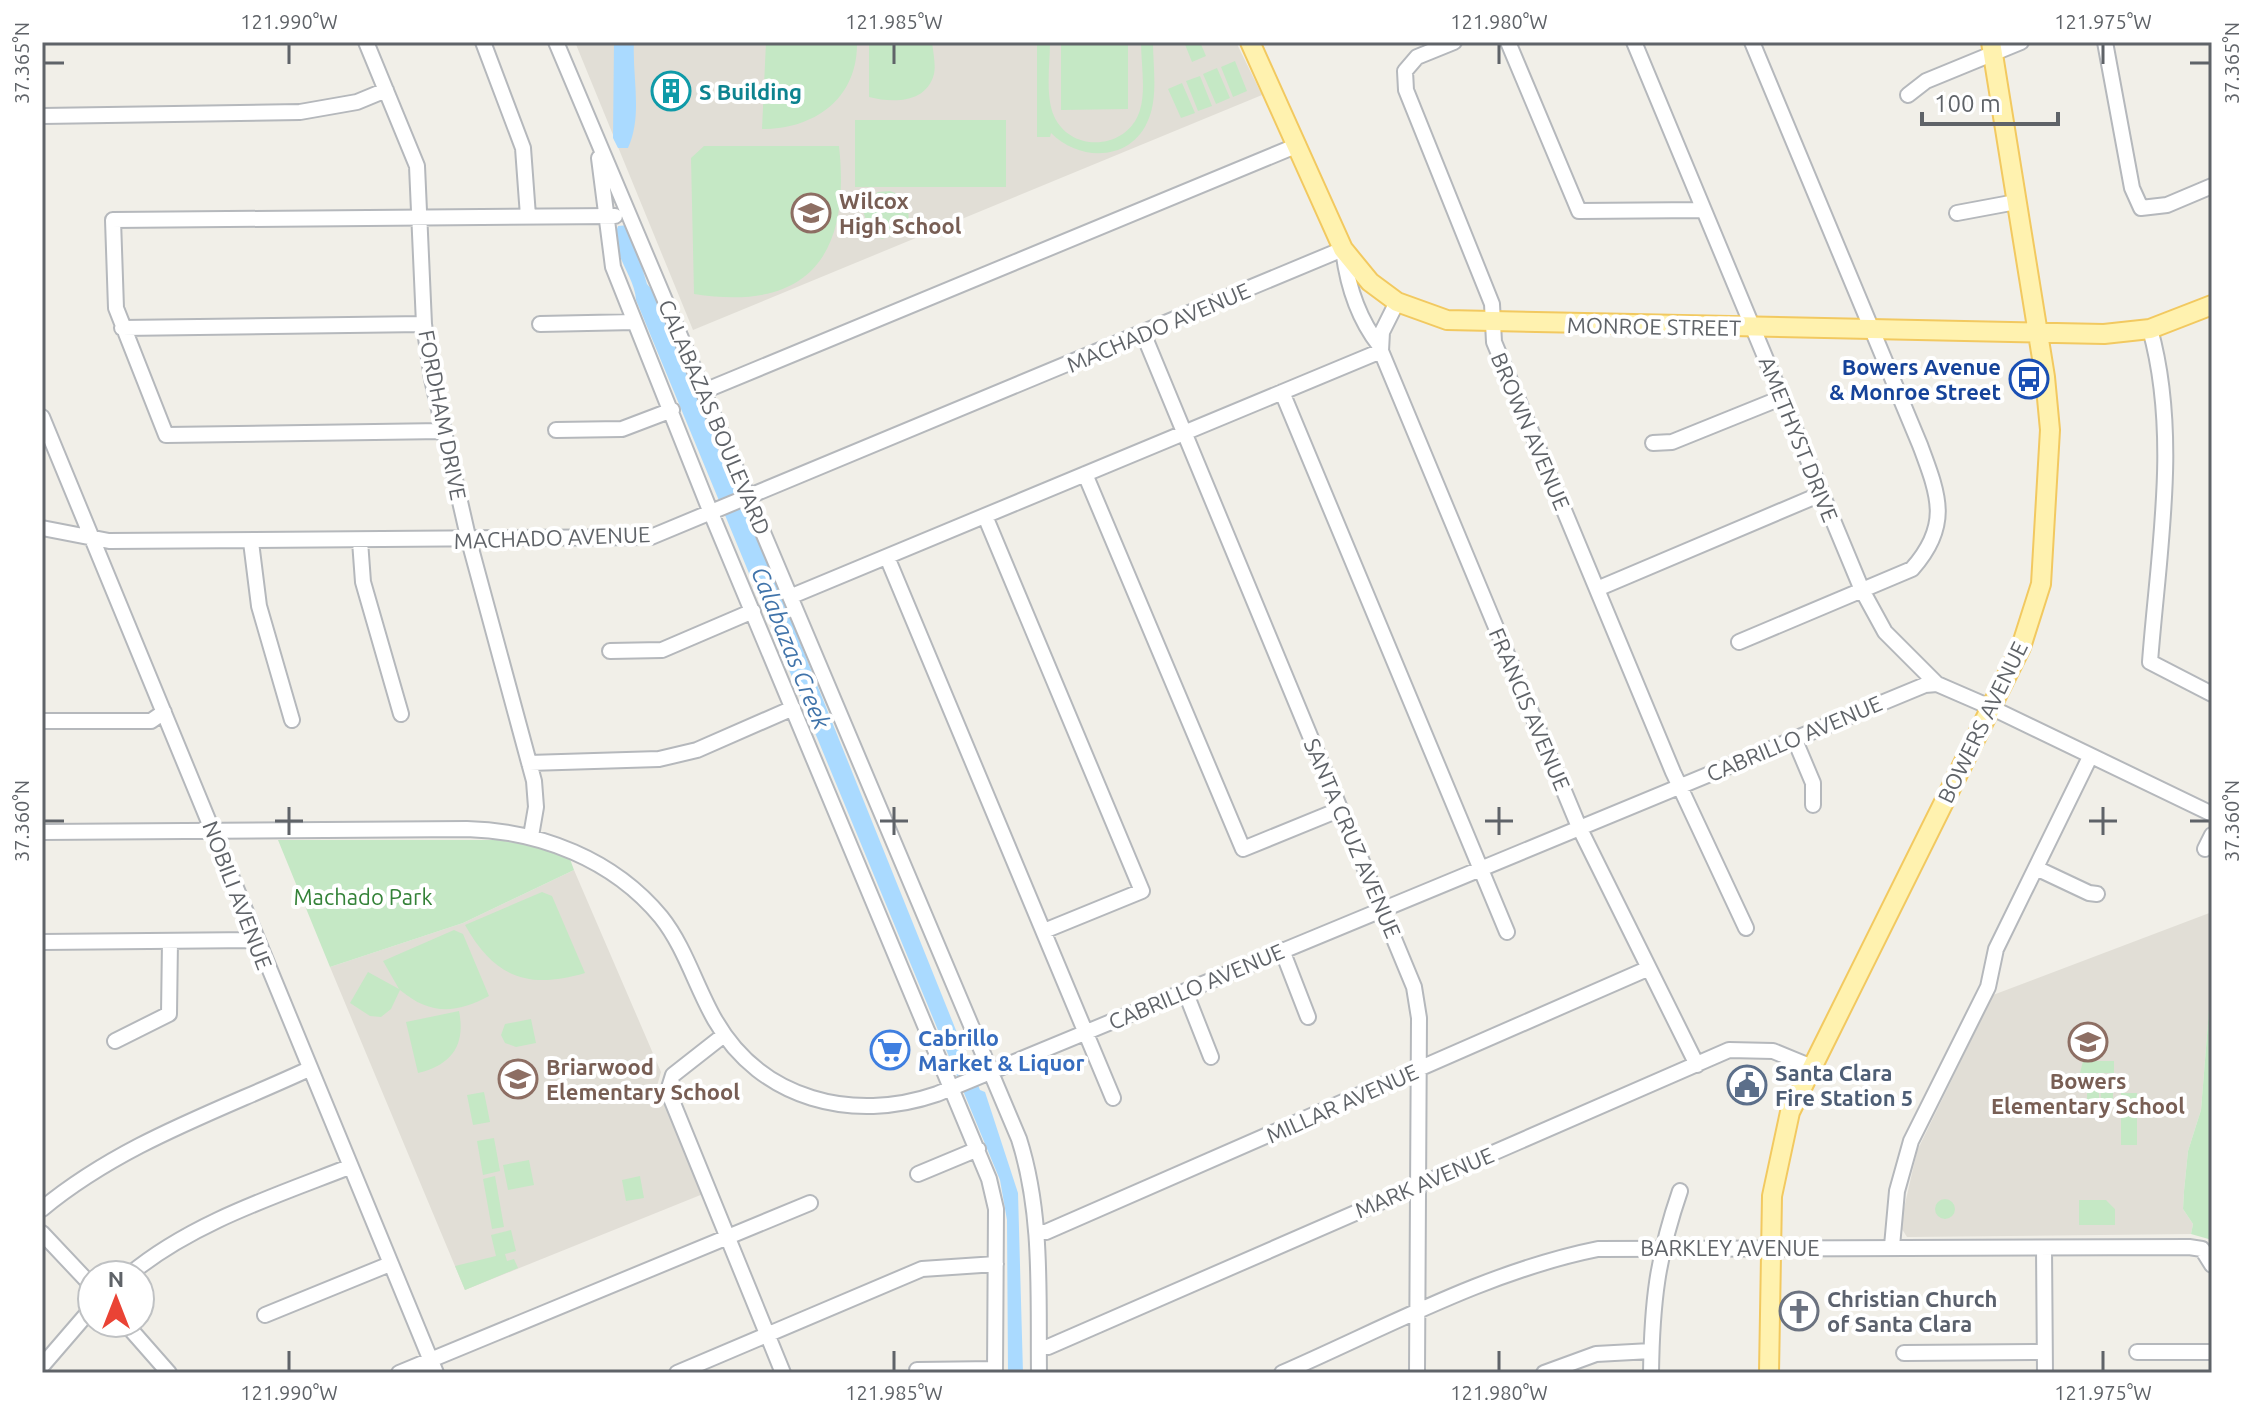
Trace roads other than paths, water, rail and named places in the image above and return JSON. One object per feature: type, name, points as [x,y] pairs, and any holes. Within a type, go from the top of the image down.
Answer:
[{"type":"main road","name":"MONROE STREET","points":[[1250,42],[1343,249],[1370,282],[1397,302],[1447,320],[2104,334],[2150,329],[2212,305]]},
{"type":"main road","name":"BOWERS AVENUE","points":[[1769,1373],[1772,1196],[1790,1112],[2021,647],[2041,584],[2050,430],[1992,48]]},
{"type":"street","name":"FORDHAM DRIVE","points":[[366,42],[417,166],[424,324],[443,431],[469,541],[529,763],[536,807],[531,836]]},
{"type":"street","points":[[483,42],[523,148],[528,216]]},
{"type":"street","name":"CALABAZAS BOULEVARD","points":[[556,42],[704,391],[744,499],[792,596],[992,1071],[1031,1178],[1037,1232],[1039,1373]]},
{"type":"street","name":"BROWN AVENUE","points":[[1454,42],[1417,57],[1405,71],[1406,90],[1492,304],[1494,342],[1679,785],[1746,928]]},
{"type":"street","points":[[1508,42],[1579,211],[1703,210]]},
{"type":"street","name":"AMETHYST DRIVE","points":[[1634,42],[1862,590],[1885,632],[1937,684]]},
{"type":"street","points":[[1739,642],[1912,569],[1938,531],[1937,492],[1752,42]]},
{"type":"street","points":[[1908,95],[1926,81],[1992,48],[2021,42]]},
{"type":"street","points":[[2105,42],[2132,188],[2141,208],[2167,205],[2212,186]]},
{"type":"street","points":[[42,116],[300,112],[344,105],[386,90]]},
{"type":"street","name":"CALABAZAS BOULEVARD","points":[[596,141],[613,267],[717,510],[753,611],[793,708],[963,1083],[996,1209],[995,1371]]},
{"type":"street","points":[[704,391],[1298,145]]},
{"type":"street","points":[[1957,213],[2016,202]]},
{"type":"street","points":[[443,431],[166,435],[116,308],[113,220],[630,215]]},
{"type":"street","name":"MACHADO AVENUE","points":[[42,528],[93,541],[469,541],[651,537],[1343,249]]},
{"type":"street","name":"FRANCIS AVENUE","points":[[1343,249],[1346,278],[1369,332],[1380,348],[1579,827],[1697,1065]]},
{"type":"street","points":[[792,596],[1282,392],[1380,348],[1397,302]]},
{"type":"street","points":[[540,324],[635,322]]},
{"type":"street","points":[[122,328],[424,324]]},
{"type":"street","points":[[2150,329],[2164,400],[2164,471],[2150,662],[2212,694]]},
{"type":"street","name":"SANTA CRUZ AVENUE","points":[[1143,333],[1382,908],[1417,1001],[1417,1373]]},
{"type":"street","points":[[1282,392],[1507,932]]},
{"type":"street","points":[[1653,443],[1672,442],[1781,398]]},
{"type":"street","points":[[556,430],[622,429],[672,410]]},
{"type":"street","name":"NOBILI AVENUE","points":[[42,417],[433,1367]]},
{"type":"street","points":[[1085,474],[1243,849],[1341,809]]},
{"type":"street","points":[[1597,589],[1821,494]]},
{"type":"street","points":[[985,516],[1142,891],[1044,931]]},
{"type":"street","points":[[360,541],[363,582],[401,714]]},
{"type":"street","points":[[251,542],[259,606],[292,720]]},
{"type":"street","points":[[887,557],[1113,1098]]},
{"type":"street","points":[[610,651],[662,650],[753,611]]},
{"type":"street","points":[[1937,684],[2212,814]]},
{"type":"street","name":"CABRILLO AVENUE","points":[[42,832],[467,829],[531,836],[578,853],[623,882],[660,917],[724,1035],[748,1062],[799,1096],[826,1103],[878,1108],[916,1101],[963,1083],[1912,688],[1937,684]]},
{"type":"street","points":[[529,763],[659,759],[697,750],[793,708]]},
{"type":"street","points":[[42,721],[151,721],[164,712]]},
{"type":"street","points":[[1794,738],[1813,783],[1813,805]]},
{"type":"street","points":[[1892,1246],[1897,1191],[1911,1141],[1988,987],[1996,949],[2090,757]]},
{"type":"street","points":[[2036,868],[2097,894]]},
{"type":"street","points":[[42,942],[255,940]]},
{"type":"street","points":[[115,1041],[169,1014],[170,941]]},
{"type":"street","points":[[1282,950],[1308,1017]]},
{"type":"street","name":"MILLAR AVENUE","points":[[1037,1232],[1046,1232],[1647,969]]},
{"type":"street","points":[[1185,991],[1211,1057]]},
{"type":"street","points":[[724,1035],[673,1075],[668,1091],[783,1373]]},
{"type":"street","name":"MARK AVENUE","points":[[1039,1347],[1048,1347],[1729,1050],[1750,1048],[1773,1051],[1812,1067]]},
{"type":"street","points":[[42,1209],[89,1173],[145,1140],[309,1069]]},
{"type":"street","points":[[918,1174],[978,1149]]},
{"type":"street","points":[[151,1259],[205,1227],[349,1167]]},
{"type":"street","points":[[1651,1373],[1653,1289],[1661,1247],[1680,1191]]},
{"type":"street","points":[[399,1373],[433,1367],[810,1203]]},
{"type":"street","points":[[42,1233],[76,1269]]},
{"type":"street","name":"BARKLEY AVENUE","points":[[1282,1373],[1555,1258],[1598,1249],[1892,1246],[2202,1249],[2212,1265]]},
{"type":"street","points":[[2044,1248],[2045,1373]]},
{"type":"street","points":[[265,1315],[390,1264]]},
{"type":"street","points":[[677,1373],[922,1269],[996,1264]]},
{"type":"street","points":[[42,1366],[76,1327]]},
{"type":"street","points":[[139,1339],[169,1373]]},
{"type":"street","points":[[1544,1373],[1596,1354],[1651,1351]]},
{"type":"street","points":[[1904,1353],[2044,1352]]},
{"type":"street","points":[[2137,1352],[2212,1352]]},
{"type":"street","points":[[917,1370],[995,1371]]},
{"type":"water","points":[[614,42],[634,42],[636,109],[628,148],[618,148],[613,138]]},
{"type":"water","name":"Calabazas Creek","points":[[629,225],[647,284],[653,291],[744,510],[748,513],[980,1090],[985,1092],[1018,1193],[1023,1373],[1008,1373],[1007,1220],[1000,1180],[636,300],[616,245],[618,226]]},
{"type":"place","name":"S Building","points":[[671,91]]},
{"type":"place","name":"Wilcox High School","points":[[811,213]]},
{"type":"place","name":"Bowers Avenue & Monroe Street","points":[[2029,379]]},
{"type":"place","name":"Bowers Elementary School","points":[[2088,1042]]},
{"type":"place","name":"Cabrillo Market & Liquor","points":[[890,1050]]},
{"type":"place","name":"Briarwood Elementary School","points":[[518,1079]]},
{"type":"place","name":"Santa Clara Fire Station 5","points":[[1747,1085]]},
{"type":"place","name":"Christian Church of Santa Clara","points":[[1799,1311]]},
{"type":"park label","name":"Machado Park","points":[[363,896]]}]
